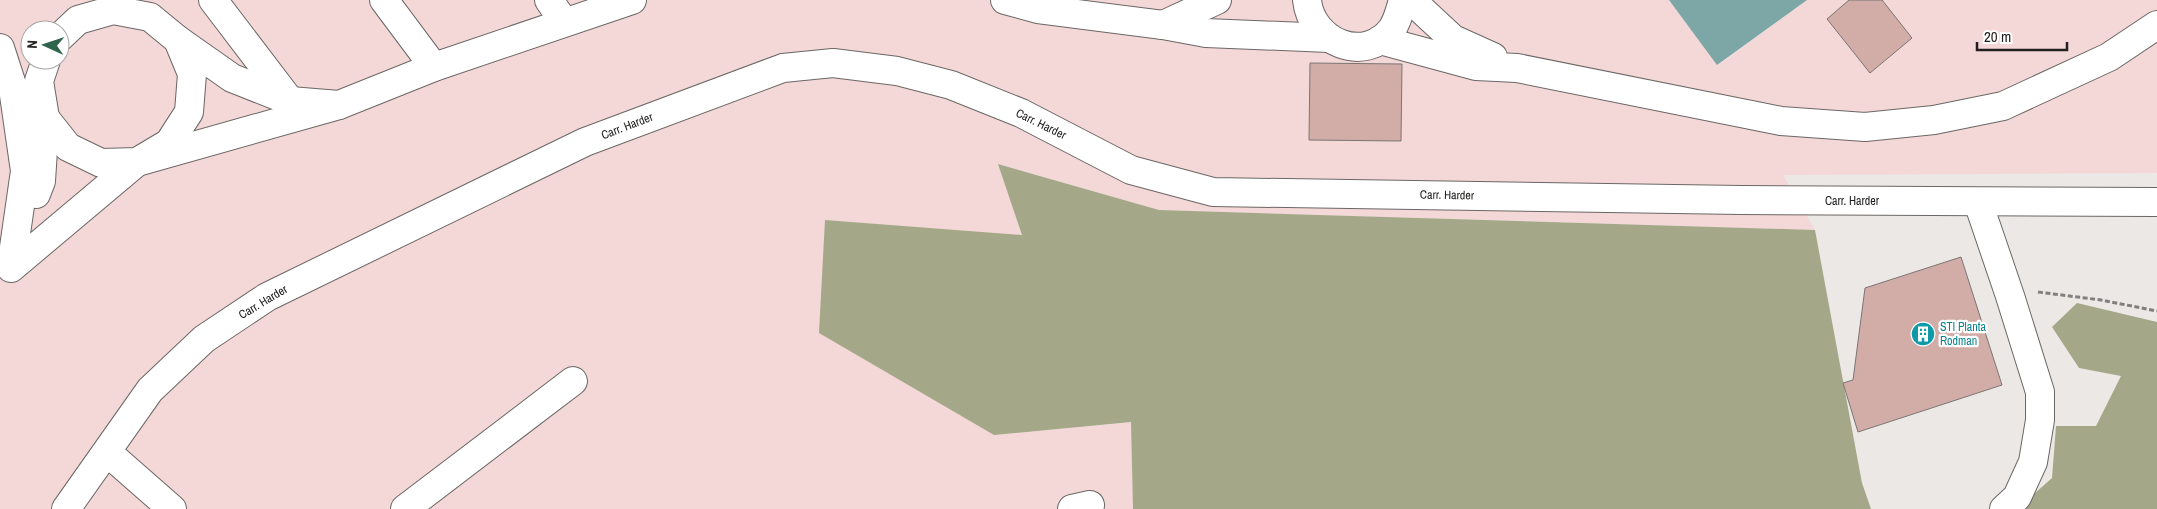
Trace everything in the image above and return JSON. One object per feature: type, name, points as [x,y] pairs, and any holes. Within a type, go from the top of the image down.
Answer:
[{"type":"street","points":[[213,0],[290,101]]},
{"type":"street","points":[[384,0],[434,67]]},
{"type":"street","points":[[45,118],[68,147],[101,163],[137,162],[339,105],[434,67],[557,11],[632,0]]},
{"type":"street","points":[[1005,0],[1038,9],[1165,12],[1218,0]]},
{"type":"street","points":[[1307,0],[1308,9],[1314,24],[1324,35],[1336,43],[1351,46],[1366,45],[1380,40],[1391,30],[1399,15],[1403,0]]},
{"type":"street","points":[[1412,0],[1453,39],[1517,68]]},
{"type":"street","points":[[70,28],[78,20],[113,10],[140,8],[178,40],[232,78],[290,101],[339,105]]},
{"type":"street","points":[[1165,12],[1206,33],[1329,38]]},
{"type":"street","points":[[1380,40],[1476,66],[1517,68],[1781,121],[1865,127],[1934,120],[2003,106],[2109,57],[2157,25]]},
{"type":"street","points":[[5,271],[137,162],[170,143],[189,112],[192,74],[178,40]]},
{"type":"street","points":[[0,48],[13,88],[25,171],[5,271]]},
{"type":"street","name":"Carr. Harder","points":[[66,509],[150,390],[204,339],[267,296],[585,142],[782,68],[833,63],[897,71],[951,85],[1021,113],[1131,170],[1213,192],[1978,202],[2157,202]]},
{"type":"street","points":[[5,271],[41,181],[45,118],[40,81],[43,70]]},
{"type":"street","points":[[1978,202],[2040,392],[2040,420],[2033,462],[2017,497],[2004,509]]},
{"type":"street","points":[[405,509],[573,381]]},
{"type":"street","points":[[107,452],[172,509]]},
{"type":"path","points":[[2010,296],[2035,292],[2101,300],[2157,311]]},
{"type":"shaded area","points":[[0,0],[1669,0],[1718,65],[1807,0],[2157,0],[2157,173],[1783,175],[1815,230],[1159,210],[999,164],[1022,236],[825,220],[994,435],[1132,422],[1133,509],[0,509]]},
{"type":"green space","points":[[998,164],[1159,210],[1815,230],[1862,483],[1871,509],[1133,509],[1131,422],[994,435],[819,333],[825,220],[1022,235]]},
{"type":"green space","points":[[2077,303],[2157,322],[2157,509],[2017,509],[2052,478],[2056,426],[2096,426],[2121,376],[2079,368],[2052,327]]},
{"type":"water","points":[[1669,0],[1807,0],[1717,65]]},
{"type":"building","points":[[1849,0],[1882,0],[1912,38],[1870,73],[1827,19]]},
{"type":"building","points":[[1310,63],[1402,64],[1401,141],[1309,140]]},
{"type":"building","name":"STI Planta Rodman","points":[[1961,257],[2002,385],[1858,432],[1843,383],[1853,380],[1865,288]]},
{"type":"place","name":"STI Planta Rodman","points":[[1923,334]]}]
